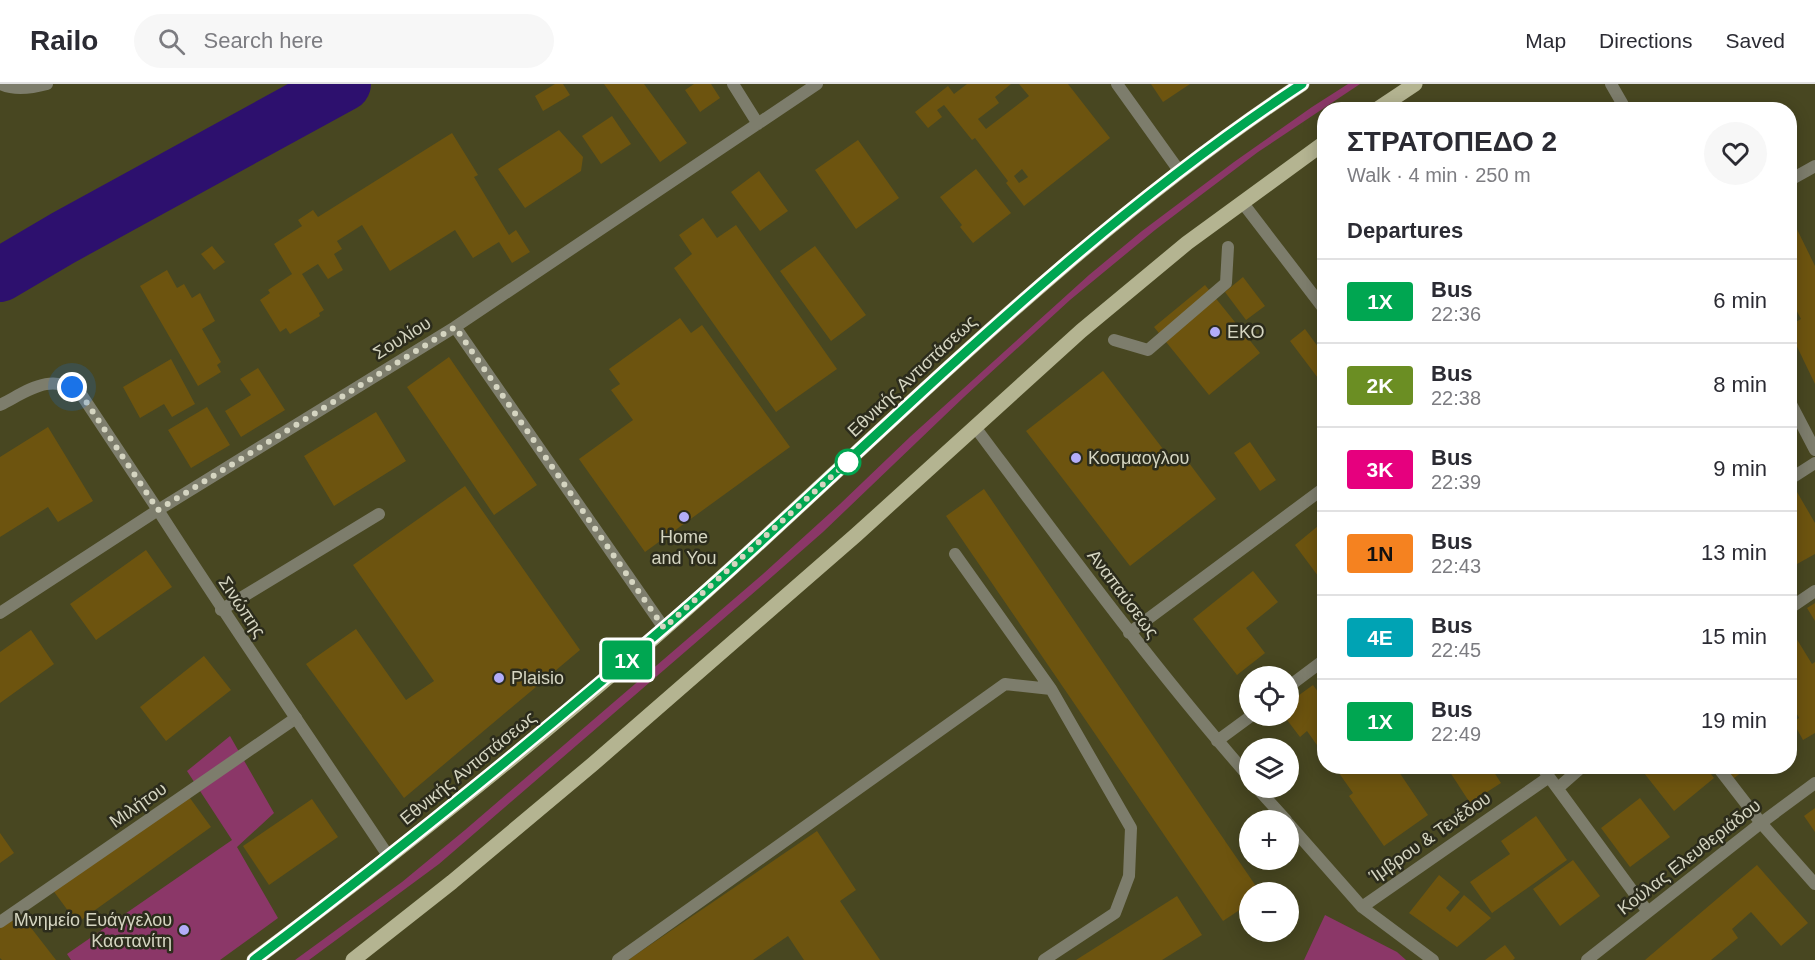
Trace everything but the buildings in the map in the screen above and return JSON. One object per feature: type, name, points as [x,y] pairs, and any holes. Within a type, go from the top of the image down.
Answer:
[{"type":"main road","name":"Εθνικής Αντιστάσεως","points":[[254,960],[389,857],[664,628],[784,521],[1001,320],[1096,238],[1179,172],[1254,116],[1302,84]]},
{"type":"main road","points":[[1388,102],[1416,84]]},
{"type":"main road","points":[[353,960],[444,889],[593,764],[856,535],[1081,331],[1186,243],[1317,148]]},
{"type":"street","points":[[1,84],[9,88],[25,88],[47,84]]},
{"type":"street","points":[[733,84],[758,124]]},
{"type":"street","name":"Σουλίου","points":[[0,613],[158,510],[455,327],[817,84]]},
{"type":"street","points":[[1117,84],[1179,172]]},
{"type":"street","points":[[1611,84],[1621,102]]},
{"type":"street","points":[[1797,176],[1815,166]]},
{"type":"street","points":[[1242,202],[1317,300]]},
{"type":"street","points":[[1114,340],[1148,350],[1226,284],[1228,247]]},
{"type":"street","points":[[455,327],[664,628]]},
{"type":"street","name":"Σινώπης","points":[[0,405],[40,385],[52,382],[72,387],[81,394],[221,610],[389,857]]},
{"type":"street","points":[[1797,415],[1815,450]]},
{"type":"street","name":"Αναπαύσεως","points":[[975,427],[1129,633],[1239,766]]},
{"type":"street","points":[[1797,475],[1815,463]]},
{"type":"street","points":[[1129,633],[1317,494]]},
{"type":"street","points":[[221,610],[379,514]]},
{"type":"street","points":[[955,554],[1051,689],[1131,828],[1129,876],[1115,913],[1044,960]]},
{"type":"street","points":[[1797,603],[1815,591]]},
{"type":"street","points":[[1299,679],[1317,665]]},
{"type":"street","points":[[618,960],[1005,684],[1051,689]]},
{"type":"street","name":"Μιλήτου","points":[[0,922],[296,718]]},
{"type":"street","points":[[1217,741],[1239,725]]},
{"type":"street","name":"Ίμβρου & Τενέδου","points":[[1362,907],[1542,774]]},
{"type":"street","points":[[1547,774],[1648,912]]},
{"type":"street","points":[[1558,788],[1574,774]]},
{"type":"street","points":[[1723,774],[1761,823],[1815,884]]},
{"type":"street","name":"Κούλας Ελευθεριάδου","points":[[1587,960],[1815,783]]},
{"type":"street","points":[[1266,798],[1276,810]]},
{"type":"street","points":[[1299,836],[1362,907],[1433,960]]},
{"type":"shaded area","points":[[1348,84],[1360,84],[1333,102],[1320,102]]},
{"type":"shaded area","points":[[1317,104],[1317,113],[1258,152],[1155,230],[1070,300],[964,397],[823,532],[439,864],[309,960],[295,960],[402,882],[763,574],[1089,275],[1142,231]]},
{"type":"shaded area","points":[[230,736],[274,813],[237,847],[278,918],[220,960],[71,960],[67,954],[232,840],[187,771]]},
{"type":"shaded area","points":[[1325,915],[1397,952],[1406,960],[1304,960]]},
{"type":"waterway","points":[[0,275],[344,84]]},
{"type":"bus line","name":"1Χ","points":[[254,960],[389,857],[664,628],[818,490],[1001,320],[1126,213],[1254,116],[1302,84]]},
{"type":"place","name":"ΕΚΟ","points":[[1215,332]]},
{"type":"place","name":"Κοσμαογλου","points":[[1076,458]]},
{"type":"place","name":"Home and You","points":[[684,517]]},
{"type":"place","name":"Plaisio","points":[[499,678]]},
{"type":"place","name":"Μνημείο Ευάγγελου Καστανίτη","points":[[184,930]]},
{"type":"route","points":[[72,387],[81,394],[158,510],[455,327],[664,628],[853,457],[848,462]]}]
